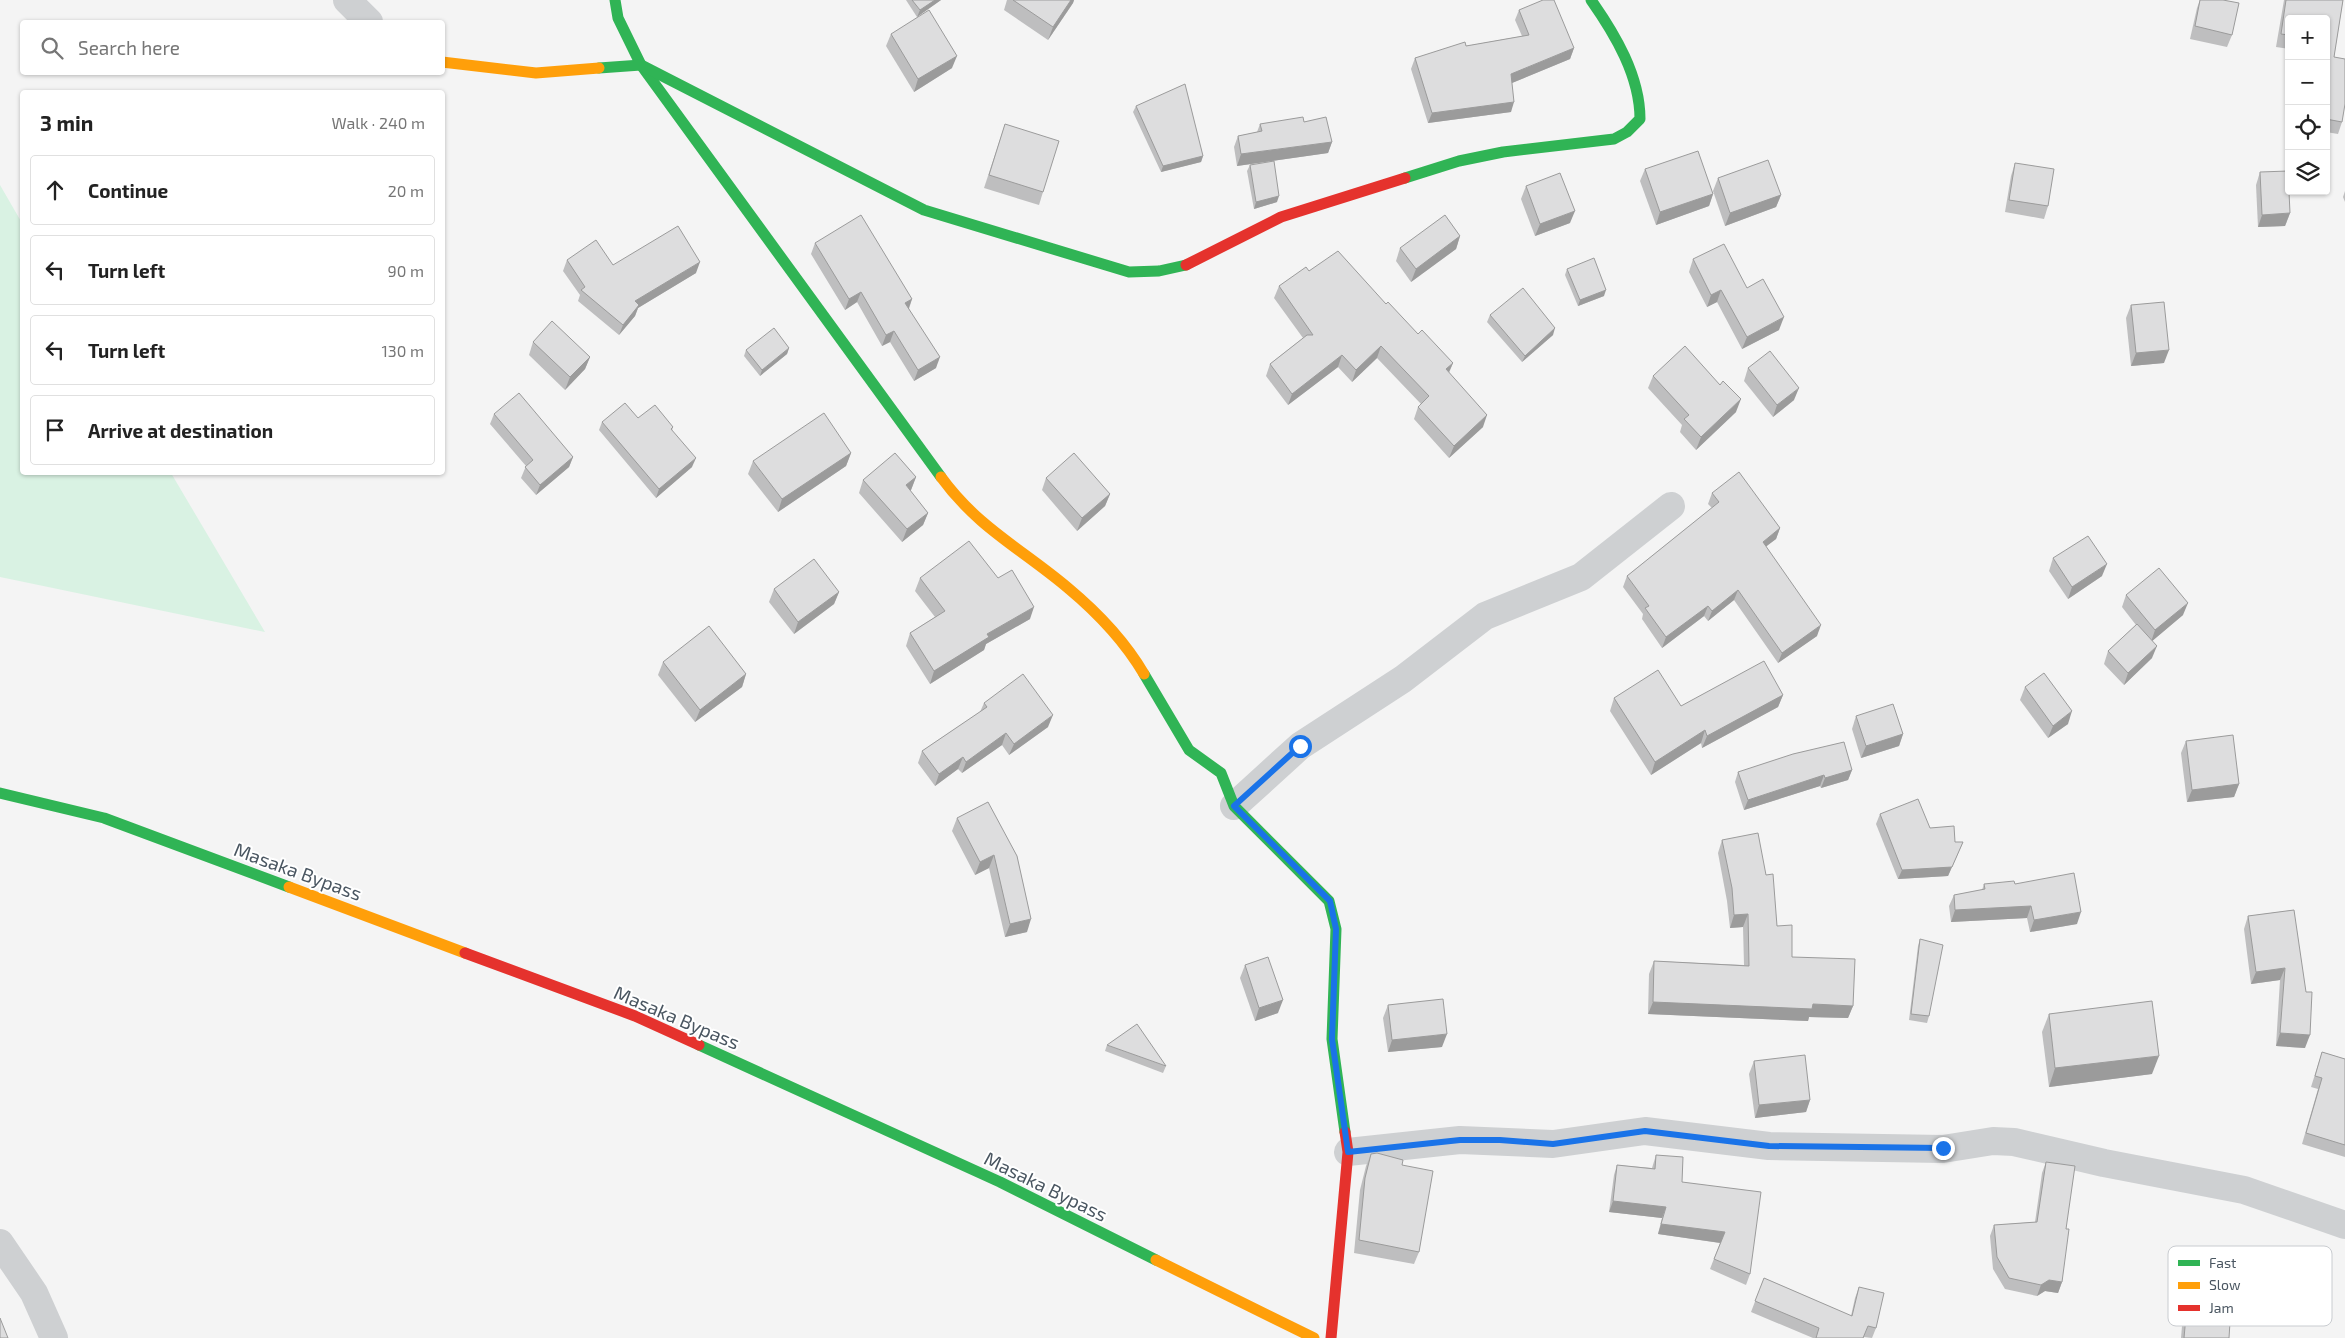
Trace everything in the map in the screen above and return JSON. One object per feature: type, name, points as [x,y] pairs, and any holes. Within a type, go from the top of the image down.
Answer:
[{"type":"main road","points":[[615,0],[618,18],[641,65],[953,494],[981,523],[1068,587],[1104,620],[1130,651],[1189,750],[1221,773],[1234,806],[1330,901],[1336,929],[1332,1039],[1348,1152],[1331,1338]]},
{"type":"main road","points":[[445,62],[536,73],[641,65],[924,210],[1129,272],[1159,272],[1187,265],[1282,217],[1460,161],[1503,152],[1614,139],[1627,132],[1640,119],[1640,101],[1616,36],[1591,0]]},
{"type":"main road","name":"Masaka Bypass","points":[[0,794],[104,818],[635,1016],[1000,1182],[1314,1338]]},
{"type":"street","points":[[346,0],[368,20]]},
{"type":"street","points":[[1234,806],[1300,746],[1403,679],[1485,616],[1581,577],[1671,506]]},
{"type":"street","points":[[1348,1152],[1460,1140],[1500,1140],[1553,1144],[1645,1131],[1769,1146],[1943,1148],[1993,1141],[2014,1142],[2104,1163],[2244,1190],[2345,1225]]},
{"type":"street","points":[[0,1243],[34,1293],[54,1338]]},
{"type":"green space","points":[[0,185],[20,220],[20,475],[172,475],[265,632],[0,577]]},
{"type":"building","points":[[912,0],[935,0],[920,10]]},
{"type":"building","points":[[1013,0],[1071,0],[1053,27]]},
{"type":"building","points":[[1543,0],[1554,0],[1574,48],[1511,74],[1514,102],[1432,113],[1415,58],[1465,42],[1466,46],[1529,35],[1519,10]]},
{"type":"building","points":[[2200,0],[2223,0],[2239,3],[2232,35],[2195,26]]},
{"type":"building","points":[[2286,0],[2343,0],[2334,57],[2345,59],[2345,104],[2342,122],[2330,120],[2330,15],[2285,15],[2285,34],[2281,34]]},
{"type":"building","points":[[929,10],[957,56],[918,79],[891,34]]},
{"type":"building","points":[[1185,84],[1203,156],[1163,166],[1136,106]]},
{"type":"building","points":[[1303,117],[1304,122],[1326,117],[1332,142],[1241,154],[1238,136],[1262,131],[1260,124]]},
{"type":"building","points":[[1005,124],[1059,141],[1043,192],[989,175]]},
{"type":"building","points":[[1698,151],[1713,194],[1660,212],[1645,169]]},
{"type":"building","points":[[1768,160],[1781,195],[1730,213],[1718,178]]},
{"type":"building","points":[[1274,161],[1279,196],[1256,202],[1250,165]]},
{"type":"building","points":[[2015,163],[2054,169],[2048,206],[2009,200]]},
{"type":"building","points":[[2285,171],[2285,195],[2289,195],[2290,213],[2262,215],[2260,172]]},
{"type":"building","points":[[1560,173],[1575,211],[1540,224],[1526,186]]},
{"type":"building","points":[[861,215],[912,299],[905,303],[940,357],[918,370],[894,331],[886,335],[861,292],[849,299],[815,243]]},
{"type":"building","points":[[1445,215],[1460,236],[1416,269],[1400,248]]},
{"type":"building","points":[[678,226],[700,262],[635,301],[639,305],[623,325],[581,290],[585,287],[567,260],[596,240],[613,265]]},
{"type":"building","points":[[1724,244],[1747,288],[1763,279],[1784,317],[1747,337],[1721,290],[1711,295],[1693,259]]},
{"type":"building","points":[[1338,251],[1386,304],[1388,302],[1418,334],[1422,330],[1453,363],[1446,369],[1487,415],[1454,446],[1418,407],[1429,396],[1381,346],[1356,370],[1342,355],[1292,394],[1270,364],[1307,335],[1313,335],[1279,286],[1306,267],[1309,271]]},
{"type":"building","points":[[1594,258],[1606,290],[1580,300],[1567,269]]},
{"type":"building","points":[[1523,288],[1555,328],[1525,356],[1490,315]]},
{"type":"building","points":[[2164,302],[2169,350],[2136,353],[2131,305]]},
{"type":"building","points":[[552,321],[590,357],[570,377],[533,342]]},
{"type":"building","points":[[774,328],[789,348],[762,370],[746,350]]},
{"type":"building","points":[[1685,346],[1720,385],[1723,381],[1741,399],[1701,437],[1684,419],[1689,415],[1653,376]]},
{"type":"building","points":[[1770,351],[1799,388],[1777,405],[1748,368]]},
{"type":"building","points":[[519,393],[573,457],[540,485],[525,467],[533,460],[494,414]]},
{"type":"building","points":[[625,403],[638,418],[655,405],[673,427],[671,429],[696,458],[659,489],[602,422]]},
{"type":"building","points":[[824,413],[851,453],[782,499],[753,461]]},
{"type":"building","points":[[895,453],[916,477],[906,485],[928,513],[907,529],[863,480]]},
{"type":"building","points":[[1074,453],[1110,494],[1082,518],[1046,478]]},
{"type":"building","points":[[1739,472],[1780,528],[1763,542],[1821,625],[1782,653],[1738,590],[1712,611],[1708,606],[1666,637],[1645,608],[1649,606],[1627,576],[1719,502],[1712,493]]},
{"type":"building","points":[[2088,536],[2107,564],[2072,587],[2053,558]]},
{"type":"building","points":[[969,541],[998,578],[1012,570],[1034,607],[987,634],[989,637],[934,671],[910,633],[945,611],[920,578]]},
{"type":"building","points":[[814,559],[839,592],[798,622],[774,589]]},
{"type":"building","points":[[2159,568],[2188,603],[2155,630],[2126,595]]},
{"type":"building","points":[[2137,624],[2157,646],[2128,673],[2108,651]]},
{"type":"building","points":[[709,626],[746,674],[700,710],[663,662]]},
{"type":"building","points":[[1764,661],[1783,695],[1707,736],[1705,730],[1655,762],[1614,698],[1658,670],[1681,706]]},
{"type":"building","points":[[2044,673],[2072,711],[2053,726],[2025,687]]},
{"type":"building","points":[[1023,674],[1053,715],[1014,744],[1006,733],[966,762],[963,757],[939,774],[922,751],[987,707],[984,703]]},
{"type":"building","points":[[1893,704],[1903,734],[1866,746],[1856,716]]},
{"type":"building","points":[[2233,735],[2239,784],[2192,790],[2186,741]]},
{"type":"building","points":[[1844,742],[1852,770],[1825,778],[1824,775],[1748,800],[1738,772],[1793,754]]},
{"type":"building","points":[[1918,799],[1930,828],[1954,826],[1955,842],[1963,842],[1952,867],[1902,870],[1880,814]]},
{"type":"building","points":[[988,802],[1017,856],[1031,919],[1010,924],[994,855],[980,862],[957,818]]},
{"type":"building","points":[[1758,833],[1766,875],[1773,874],[1777,926],[1792,925],[1792,957],[1855,959],[1853,1006],[1813,1004],[1812,1009],[1653,1002],[1654,961],[1749,966],[1748,914],[1734,915],[1732,888],[1722,840]]},
{"type":"building","points":[[2074,873],[2081,912],[2034,920],[2031,906],[1955,910],[1954,895],[1985,889],[1984,884],[2014,881],[2015,884]]},
{"type":"building","points":[[2294,910],[2306,992],[2312,992],[2310,1035],[2280,1033],[2285,968],[2256,972],[2248,916]]},
{"type":"building","points":[[1920,939],[1943,945],[1929,1016],[1911,1014]]},
{"type":"building","points":[[1268,957],[1283,1000],[1259,1008],[1245,965]]},
{"type":"building","points":[[1443,999],[1447,1034],[1392,1040],[1388,1005]]},
{"type":"building","points":[[2152,1001],[2159,1056],[2055,1068],[2049,1014]]},
{"type":"building","points":[[1137,1024],[1166,1066],[1107,1045]]},
{"type":"building","points":[[2322,1052],[2345,1059],[2345,1145],[2306,1133],[2322,1078],[2315,1076]]},
{"type":"building","points":[[1805,1055],[1810,1100],[1759,1105],[1754,1061]]},
{"type":"building","points":[[1377,1153],[1403,1160],[1402,1165],[1433,1171],[1419,1252],[1359,1240],[1365,1178],[1371,1154]]},
{"type":"building","points":[[1656,1155],[1683,1157],[1682,1182],[1761,1192],[1750,1274],[1714,1259],[1725,1232],[1661,1224],[1666,1207],[1613,1201],[1617,1165],[1655,1169]]},
{"type":"building","points":[[2046,1162],[2075,1166],[2066,1229],[2069,1229],[2062,1282],[2049,1280],[2041,1285],[2009,1278],[1997,1257],[1994,1225],[2037,1222]]},
{"type":"building","points":[[1764,1278],[1852,1316],[1859,1287],[1884,1293],[1876,1328],[1868,1326],[1863,1338],[1816,1338],[1819,1328],[1755,1301]]},
{"type":"building","points":[[0,1318],[8,1338],[0,1338]]},
{"type":"building","points":[[2185,1326],[2230,1326],[2229,1338],[2184,1338]]},
{"type":"traffic: fast","points":[[615,0],[618,18],[641,65],[941,477]]},
{"type":"traffic: fast","points":[[1405,178],[1459,161],[1503,152],[1614,139],[1627,132],[1640,119],[1636,87],[1617,41],[1591,0]]},
{"type":"traffic: fast","points":[[599,68],[641,65],[924,210],[1129,272],[1159,271],[1186,265]]},
{"type":"traffic: fast","points":[[1144,674],[1189,750],[1221,773],[1234,806],[1329,901],[1336,929],[1332,1039],[1345,1132]]},
{"type":"traffic: fast","points":[[0,793],[104,818],[289,887]]},
{"type":"traffic: fast","points":[[699,1045],[1000,1182],[1156,1260]]},
{"type":"traffic: slow","points":[[445,62],[536,73],[599,68]]},
{"type":"traffic: slow","points":[[941,477],[955,495],[985,524],[1051,574],[1090,607],[1119,638],[1144,674]]},
{"type":"traffic: slow","points":[[289,887],[465,953]]},
{"type":"traffic: slow","points":[[1156,1260],[1314,1338]]},
{"type":"traffic: jam","points":[[1186,265],[1281,217],[1405,178]]},
{"type":"traffic: jam","points":[[465,953],[635,1016],[699,1045]]},
{"type":"traffic: jam","points":[[1331,1338],[1348,1152],[1345,1132]]},
{"type":"route","points":[[1300,746],[1234,806],[1312,881],[1330,901],[1336,929],[1332,1039],[1346,1126],[1348,1152],[1460,1140],[1500,1140],[1553,1144],[1578,1142],[1620,1133],[1645,1131],[1769,1146],[1943,1148]]}]
